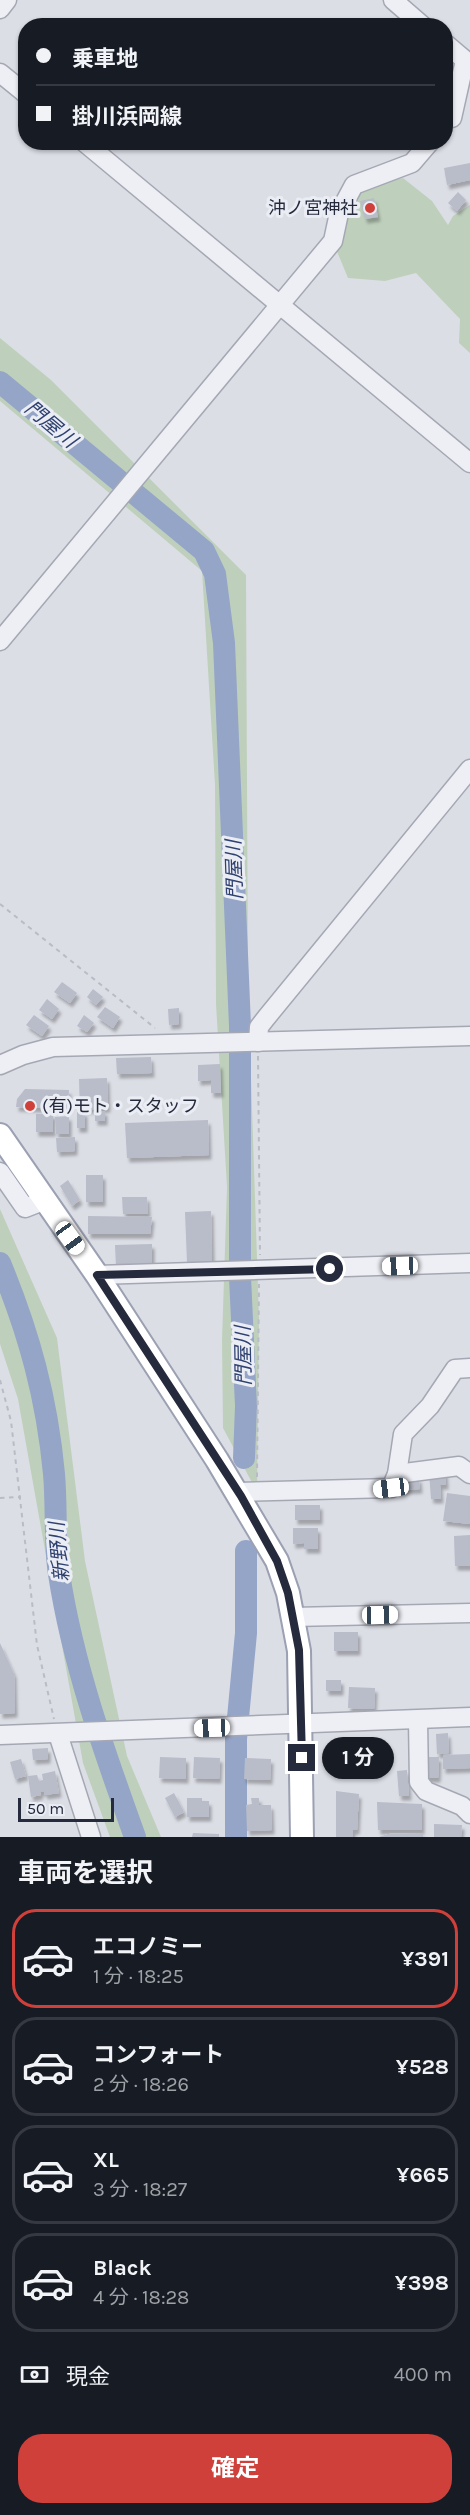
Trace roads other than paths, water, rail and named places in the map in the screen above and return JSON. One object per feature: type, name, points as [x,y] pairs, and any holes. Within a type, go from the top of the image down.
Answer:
[{"type":"main road","points":[[0,1135],[43,1201],[97,1275],[238,1492],[277,1561],[299,1650],[302,1724],[302,1837]]},
{"type":"street","points":[[0,9],[7,0]]},
{"type":"street","points":[[393,0],[414,18]]},
{"type":"street","points":[[453,50],[465,60],[453,106]]},
{"type":"street","points":[[0,73],[18,88]]},
{"type":"street","points":[[453,118],[470,104]]},
{"type":"street","points":[[94,150],[470,463]]},
{"type":"street","points":[[0,641],[333,241],[339,213],[354,185],[412,164],[423,150]]},
{"type":"street","points":[[258,1041],[260,1027],[266,1018],[470,769]]},
{"type":"street","points":[[0,1065],[23,1055],[53,1047],[470,1036]]},
{"type":"street","points":[[0,1172],[25,1208],[43,1201]]},
{"type":"street","points":[[97,1275],[470,1263]]},
{"type":"street","points":[[238,1492],[391,1488],[397,1474],[403,1434],[430,1406],[455,1369],[470,1368]]},
{"type":"street","points":[[397,1474],[459,1466],[470,1474]]},
{"type":"street","points":[[292,1617],[470,1612]]},
{"type":"street","points":[[0,1735],[470,1717]]},
{"type":"street","points":[[418,1719],[419,1782],[426,1791],[462,1806],[470,1814]]},
{"type":"street","points":[[61,1734],[91,1837]]},
{"type":"waterway","name":"門屋川","points":[[0,382],[204,551],[215,574],[224,643],[240,1026],[240,1277],[246,1406],[244,1458]]},
{"type":"waterway","name":"新野川","points":[[0,1263],[28,1340],[47,1419],[54,1474],[57,1562],[72,1641],[101,1740],[135,1837]]},
{"type":"waterway","name":"門屋川","points":[[236,1837],[236,1739],[246,1633],[246,1551]]},
{"type":"place","name":"沖ノ宮神社","points":[[370,208]]},
{"type":"place","name":"(有)モト・スタッフ","points":[[30,1106]]}]
